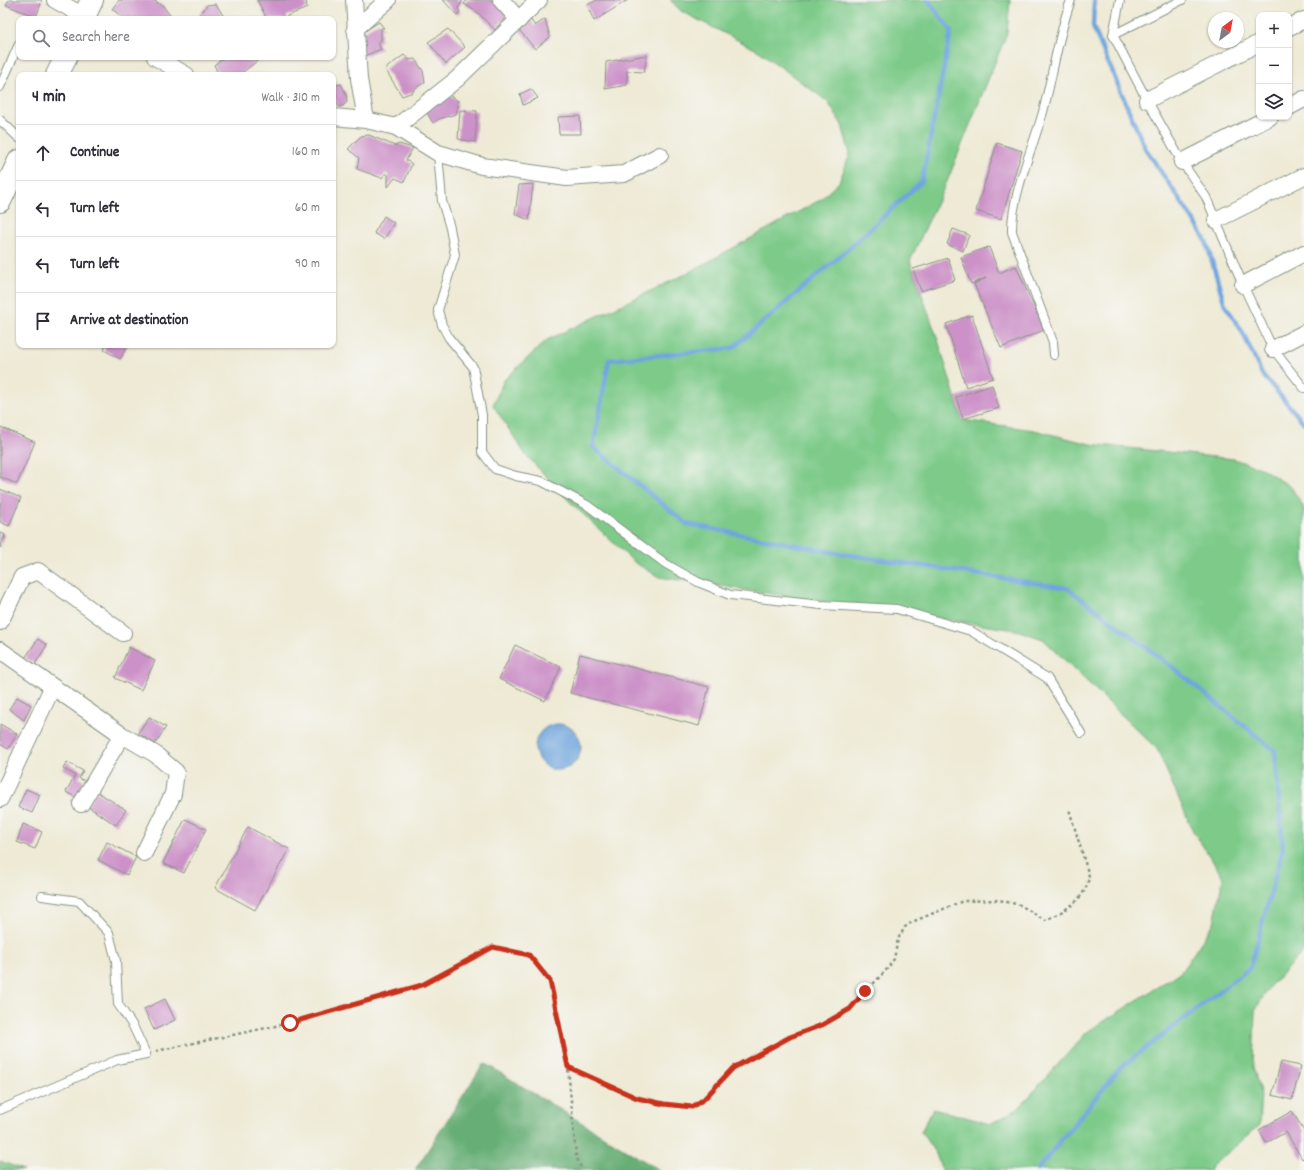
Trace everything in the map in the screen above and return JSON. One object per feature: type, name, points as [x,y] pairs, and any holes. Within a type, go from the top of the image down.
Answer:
[{"type":"highway","points":[[59,72],[65,60]]},
{"type":"highway","points":[[0,201],[16,168]]},
{"type":"street","points":[[55,0],[87,13]]},
{"type":"street","points":[[354,0],[359,79],[366,120]]},
{"type":"street","points":[[355,29],[388,0]]},
{"type":"street","points":[[501,0],[519,20]]},
{"type":"street","points":[[396,127],[457,80],[539,0]]},
{"type":"street","points":[[1292,26],[1304,20]]},
{"type":"street","points":[[1147,100],[1256,45]]},
{"type":"street","points":[[160,60],[181,72]]},
{"type":"street","points":[[1292,105],[1304,99]]},
{"type":"street","points":[[336,117],[366,120],[396,127],[438,153],[482,166],[568,178],[624,174],[660,154]]},
{"type":"street","points":[[1182,162],[1264,120]]},
{"type":"street","points":[[1216,220],[1304,176]]},
{"type":"street","points":[[1243,285],[1304,254]]},
{"type":"street","points":[[1273,349],[1304,332]]},
{"type":"street","points":[[0,622],[22,576],[38,571],[123,633]]},
{"type":"street","points":[[0,650],[52,688],[122,735],[155,754],[176,772],[173,794],[144,853]]},
{"type":"street","points":[[0,799],[52,688]]},
{"type":"street","points":[[81,804],[122,735]]},
{"type":"lane","points":[[1054,355],[1053,342],[1012,232],[1012,225],[1016,201],[1052,76],[1058,39],[1072,0]]},
{"type":"lane","points":[[1120,0],[1113,34],[1147,100],[1182,162],[1206,197],[1243,285],[1273,349],[1304,388]]},
{"type":"lane","points":[[1113,34],[1182,0]]},
{"type":"lane","points":[[0,87],[16,51]]},
{"type":"lane","points":[[0,120],[16,135]]},
{"type":"lane","points":[[438,153],[442,201],[450,228],[455,255],[438,310],[442,325],[449,338],[473,367],[482,415],[482,452],[495,469],[516,476],[541,480],[587,505],[666,564],[698,582],[730,595],[821,605],[897,609],[971,631],[1047,678],[1081,733]]},
{"type":"lane","points":[[0,1110],[117,1060],[146,1054],[132,1026],[118,1004],[116,961],[109,933],[79,901],[42,896]]},
{"type":"path","points":[[568,1067],[637,1098],[664,1104],[692,1107],[704,1099],[733,1068],[790,1037],[822,1025],[850,1009],[894,960],[898,939],[906,927],[912,922],[963,901],[999,900],[1020,906],[1045,920],[1075,904],[1088,886],[1089,876],[1069,809]]},
{"type":"path","points":[[146,1054],[290,1023],[422,985],[493,947],[529,955],[550,981],[568,1067],[576,1156],[582,1170]]},
{"type":"green space","points":[[670,0],[1010,0],[1007,33],[948,179],[910,261],[938,340],[962,420],[1034,430],[1090,444],[1234,459],[1263,469],[1291,487],[1304,508],[1304,951],[1270,986],[1255,1010],[1253,1067],[1261,1095],[1259,1126],[1211,1167],[1210,1170],[942,1170],[936,1154],[921,1132],[933,1108],[990,1124],[1018,1109],[1087,1032],[1181,972],[1214,923],[1223,877],[1193,831],[1157,749],[1043,639],[1016,630],[659,577],[634,562],[568,500],[525,454],[493,405],[504,380],[547,340],[684,275],[820,200],[839,182],[850,154],[842,125],[828,102],[759,51],[681,11]]},
{"type":"green space","points":[[484,1063],[659,1170],[415,1170]]},
{"type":"green space","points":[[0,1161],[23,1170],[0,1170]]},
{"type":"water","points":[[553,724],[563,724],[571,728],[577,734],[581,742],[581,752],[577,760],[571,766],[563,770],[553,770],[545,766],[539,760],[535,752],[535,742],[539,734],[545,728]]},
{"type":"building","points":[[9,0],[42,1],[36,16],[6,5]]},
{"type":"building","points":[[119,0],[153,0],[163,6],[170,16],[121,16],[112,9]]},
{"type":"building","points":[[257,0],[306,0],[307,8],[287,16],[265,16]]},
{"type":"building","points":[[443,0],[463,0],[458,8],[460,12],[457,15]]},
{"type":"building","points":[[467,0],[498,0],[507,15],[495,30],[477,12],[464,4]]},
{"type":"building","points":[[597,0],[628,0],[594,21],[587,5]]},
{"type":"building","points":[[216,4],[223,16],[200,16],[207,5]]},
{"type":"building","points":[[528,16],[535,26],[545,19],[550,37],[535,49],[516,26]]},
{"type":"building","points":[[379,22],[384,28],[381,28],[381,40],[378,43],[381,49],[364,56],[357,36]]},
{"type":"building","points":[[448,29],[465,47],[446,64],[428,42]]},
{"type":"building","points":[[404,55],[409,60],[415,59],[423,71],[425,82],[414,89],[413,92],[402,96],[385,69]]},
{"type":"building","points":[[647,55],[644,72],[627,71],[627,85],[605,89],[606,62]]},
{"type":"building","points":[[221,60],[258,60],[243,72],[218,72],[214,65]]},
{"type":"building","points":[[341,84],[346,94],[347,102],[343,106],[339,107],[336,101],[336,85]]},
{"type":"building","points":[[531,89],[538,98],[523,105],[520,94]]},
{"type":"building","points":[[447,94],[458,101],[456,114],[439,119],[433,123],[425,109]]},
{"type":"building","points":[[460,110],[477,111],[475,142],[458,139]]},
{"type":"building","points":[[580,116],[581,134],[559,134],[558,117]]},
{"type":"building","points":[[369,135],[395,146],[399,144],[413,148],[406,160],[412,164],[404,182],[395,178],[388,187],[388,175],[386,173],[382,178],[357,169],[359,158],[348,149],[361,136]]},
{"type":"building","points":[[997,143],[1022,151],[1001,219],[976,211]]},
{"type":"building","points":[[533,184],[529,220],[515,214],[519,185]]},
{"type":"building","points":[[384,216],[394,223],[384,239],[374,233]]},
{"type":"building","points":[[953,229],[969,235],[963,251],[947,244]]},
{"type":"building","points":[[989,247],[999,273],[1016,266],[1044,330],[1001,348],[974,284],[986,278],[971,284],[961,257]]},
{"type":"building","points":[[948,258],[955,280],[921,291],[913,269]]},
{"type":"building","points":[[972,315],[993,378],[966,387],[946,324]]},
{"type":"building","points":[[105,348],[126,348],[120,359],[104,350]]},
{"type":"building","points":[[992,385],[999,408],[963,419],[956,397]]},
{"type":"building","points":[[0,427],[35,442],[17,484],[0,477]]},
{"type":"building","points":[[0,489],[21,498],[9,526],[0,522]]},
{"type":"building","points":[[0,532],[5,535],[0,548]]},
{"type":"building","points":[[38,639],[47,645],[35,664],[25,658]]},
{"type":"building","points":[[515,645],[561,667],[545,701],[499,679]]},
{"type":"building","points":[[129,647],[155,661],[141,690],[115,678]]},
{"type":"building","points":[[580,654],[709,687],[699,726],[570,693]]},
{"type":"building","points":[[17,697],[31,705],[24,720],[9,709]]},
{"type":"building","points":[[149,717],[166,727],[155,744],[138,733]]},
{"type":"building","points":[[0,724],[17,734],[8,749],[0,744]]},
{"type":"building","points":[[67,762],[83,771],[79,778],[86,782],[77,798],[66,792],[75,775],[63,769]]},
{"type":"building","points":[[26,789],[40,795],[32,813],[18,807]]},
{"type":"building","points":[[96,791],[126,810],[116,825],[87,806]]},
{"type":"building","points":[[185,819],[206,829],[184,873],[163,863]]},
{"type":"building","points":[[23,824],[42,832],[35,849],[17,842]]},
{"type":"building","points":[[248,827],[289,849],[255,910],[215,888]]},
{"type":"building","points":[[107,842],[136,857],[127,875],[98,860]]},
{"type":"building","points":[[165,999],[175,1020],[154,1030],[144,1009]]},
{"type":"building","points":[[1281,1062],[1301,1066],[1292,1100],[1272,1095]]},
{"type":"building","points":[[1292,1111],[1304,1131],[1304,1158],[1302,1159],[1286,1132],[1266,1143],[1259,1130]]},
{"type":"waterway","points":[[928,0],[951,31],[922,181],[847,250],[733,348],[609,360],[593,447],[687,524],[837,553],[1067,588],[1171,666],[1275,751],[1283,848],[1250,968],[1120,1068],[1037,1170]]},
{"type":"waterway","points":[[1094,0],[1093,27],[1145,148],[1206,241],[1225,305],[1242,331],[1262,374],[1304,423]]},
{"type":"route","points":[[290,1023],[422,985],[493,947],[529,955],[550,981],[568,1067],[618,1088],[637,1098],[664,1104],[692,1107],[704,1099],[733,1068],[790,1037],[832,1020],[850,1009],[865,991]]}]
